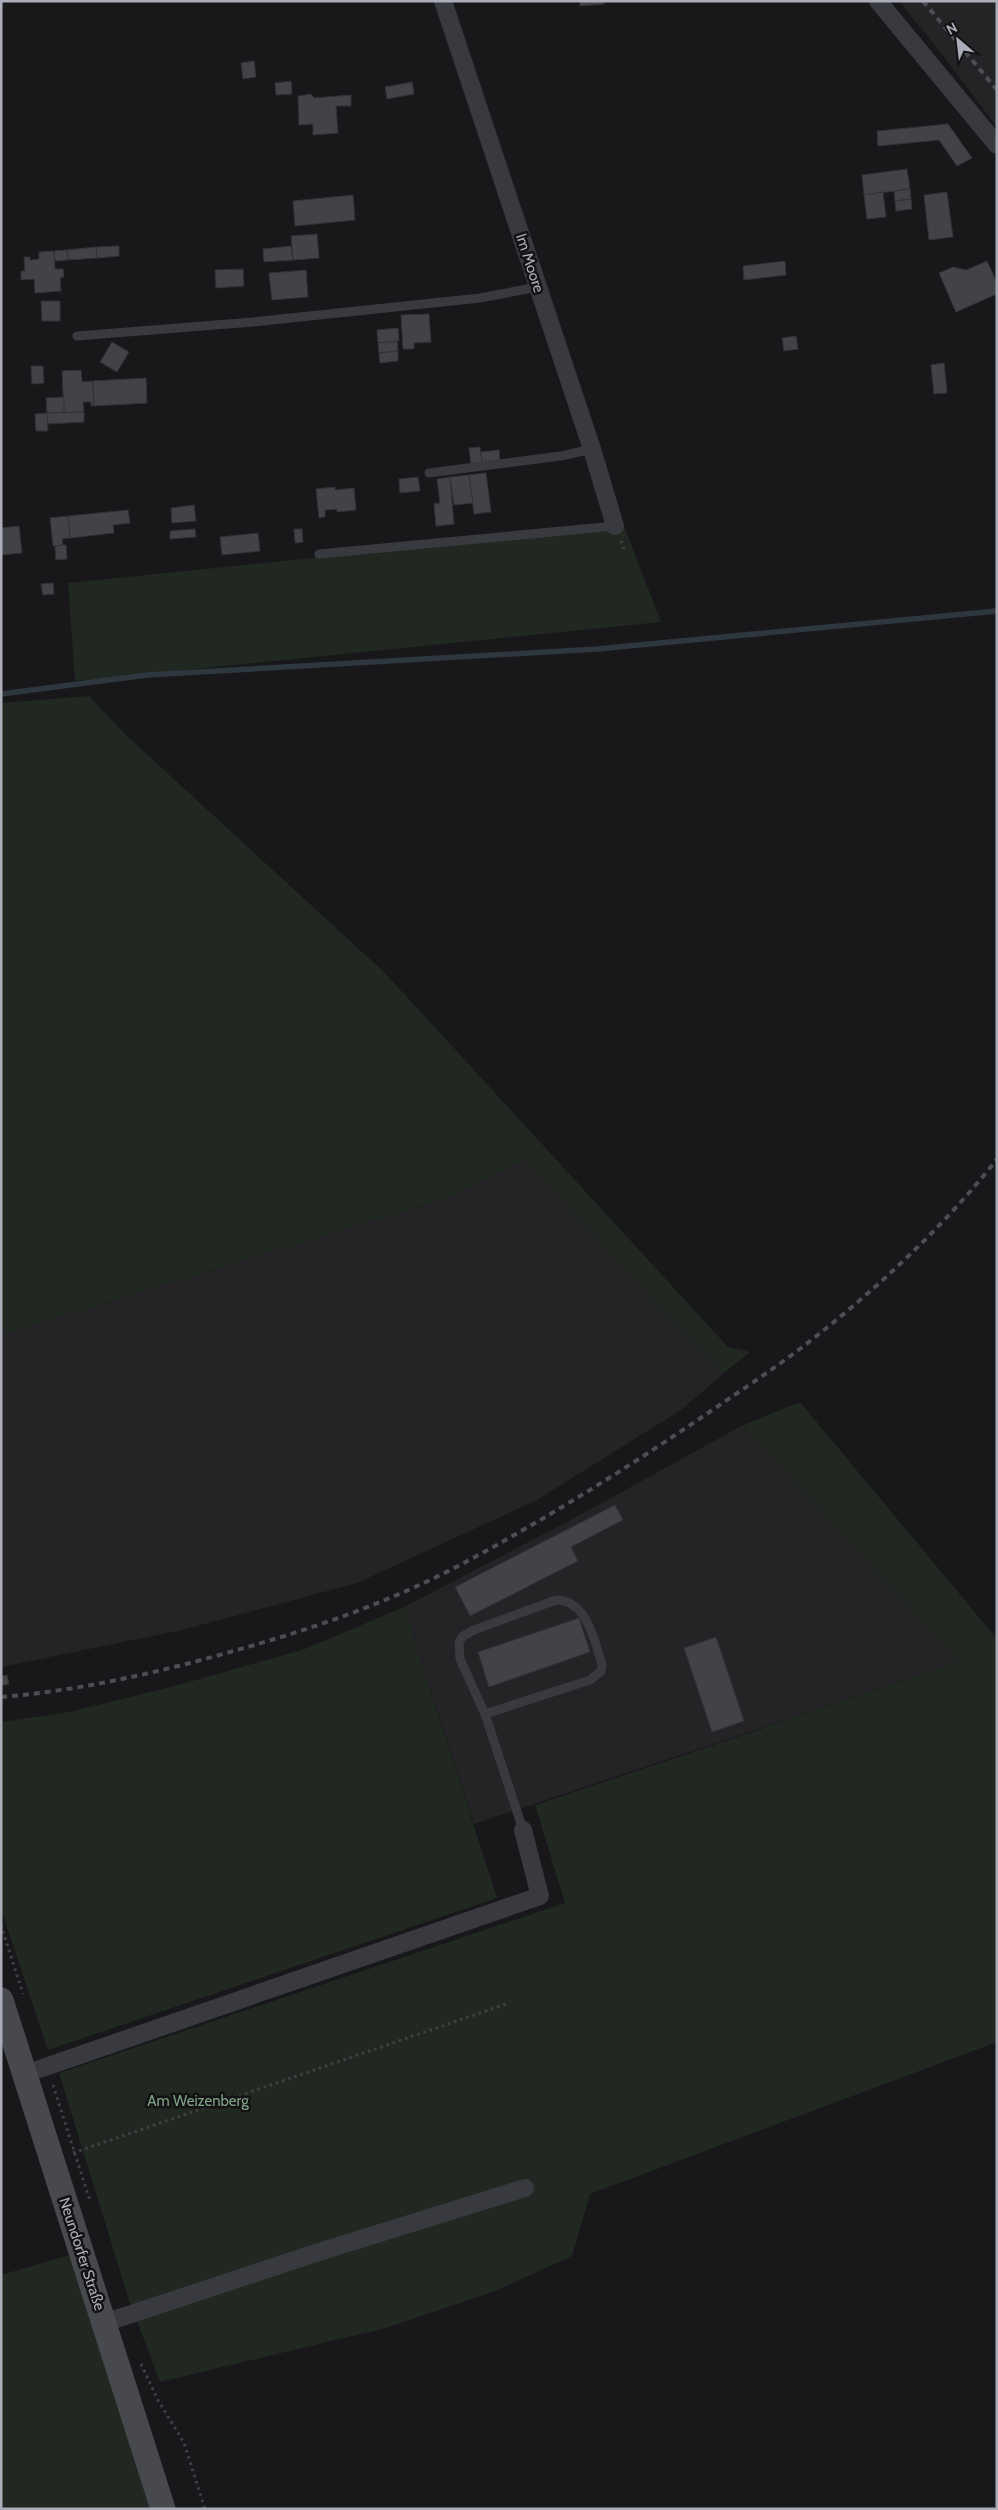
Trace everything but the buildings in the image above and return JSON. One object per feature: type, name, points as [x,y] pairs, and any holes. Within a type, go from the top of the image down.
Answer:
[{"type":"main road","name":"Neundorfer Straße","points":[[13,2000],[36,2070],[51,2159],[162,2509]]},
{"type":"street","name":"Im Moore","points":[[444,1],[592,448],[615,526]]},
{"type":"street","points":[[878,1],[997,145]]},
{"type":"street","points":[[36,2070],[540,1896],[523,1830]]},
{"type":"street","points":[[104,2323],[322,2251],[524,2188]]},
{"type":"lane","points":[[77,336],[253,322],[480,298],[538,287]]},
{"type":"lane","points":[[429,473],[561,456],[592,448]]},
{"type":"lane","points":[[319,554],[615,526]]},
{"type":"lane","points":[[485,1714],[590,1680],[601,1671],[602,1664],[581,1611],[564,1600],[556,1600],[463,1636],[458,1649],[460,1658],[485,1714],[523,1830]]},
{"type":"path","points":[[1,1925],[13,2000]]},
{"type":"path","points":[[51,2159],[75,2153],[509,2003]]},
{"type":"path","points":[[36,2070],[75,2153],[92,2207]]},
{"type":"path","points":[[138,2356],[158,2400],[184,2443],[205,2509]]},
{"type":"shaded area","points":[[899,1],[997,1],[997,127],[941,53]]},
{"type":"shaded area","points":[[522,1160],[556,1193],[654,1301],[724,1373],[681,1410],[537,1500],[357,1583],[182,1630],[1,1667],[1,1335],[454,1196]]},
{"type":"shaded area","points":[[743,1425],[960,1662],[474,1824],[404,1607],[569,1521]]},
{"type":"green space","points":[[624,526],[661,622],[75,681],[68,583]]},
{"type":"green space","points":[[89,696],[127,736],[385,973],[728,1347],[750,1352],[724,1373],[654,1301],[556,1193],[522,1160],[454,1196],[1,1335],[1,703]]},
{"type":"green space","name":"Am Weizenberg","points":[[800,1402],[997,1639],[997,2042],[590,2194],[572,2256],[493,2292],[386,2328],[160,2382],[129,2300],[59,2073],[565,1903],[535,1805],[960,1662],[743,1425]]},
{"type":"green space","points":[[404,1607],[497,1898],[48,2050],[1,1909],[1,1722],[69,1712],[171,1687],[305,1649]]},
{"type":"green space","points":[[70,2255],[96,2330],[150,2509],[1,2509],[1,2275]]},
{"type":"waterway","points":[[1,694],[147,675],[597,649],[997,611]]},
{"type":"railway","points":[[923,1],[997,90]]},
{"type":"railway","points":[[1,1697],[33,1694],[127,1678],[251,1646],[385,1600],[462,1564],[616,1474],[748,1386],[805,1345],[843,1315],[913,1252],[957,1207],[997,1159]]}]
